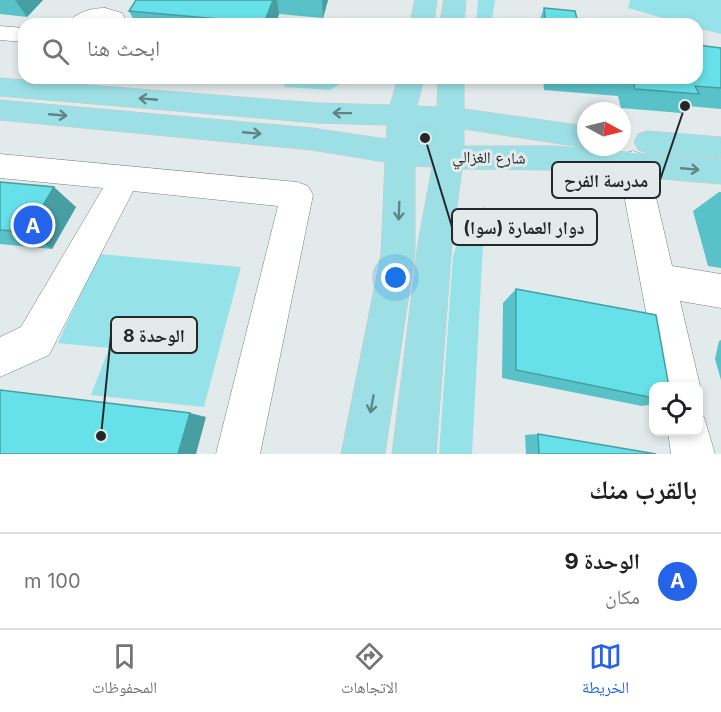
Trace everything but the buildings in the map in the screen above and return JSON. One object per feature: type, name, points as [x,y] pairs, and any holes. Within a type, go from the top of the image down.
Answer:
[{"type":"main road","points":[[423,18],[426,0]]},
{"type":"main road","points":[[453,18],[455,0]]},
{"type":"main road","name":"شارع الغزالي","points":[[0,87],[48,84],[317,113],[450,117],[577,135]]},
{"type":"main road","points":[[363,454],[398,254],[401,114],[409,84]]},
{"type":"main road","points":[[414,454],[435,243],[449,157],[451,84]]},
{"type":"main road","name":"شارع الغزالي","points":[[0,110],[312,138],[401,153],[449,157],[555,158],[579,156]]},
{"type":"main road","name":"شارع الغزالي","points":[[631,152],[721,148]]},
{"type":"main road","name":"شارع الغزالي","points":[[631,153],[721,172]]},
{"type":"street","points":[[90,18],[104,15],[114,18]]},
{"type":"street","points":[[0,33],[18,34]]},
{"type":"street","points":[[628,156],[658,280],[679,382]]},
{"type":"street","points":[[0,166],[297,195],[238,454]]},
{"type":"street","points":[[0,357],[35,342],[124,178]]},
{"type":"street","points":[[658,280],[721,291]]},
{"type":"street","points":[[690,436],[693,454]]},
{"type":"shaded area","points":[[478,0],[495,0],[492,18],[476,18]]},
{"type":"shaded area","points":[[630,0],[721,0],[721,34],[703,30],[703,18],[663,18],[628,8]]},
{"type":"shaded area","points":[[285,84],[340,84],[330,90],[284,87]]},
{"type":"shaded area","points":[[423,122],[443,129],[432,158],[402,135],[404,129]]},
{"type":"shaded area","points":[[485,206],[472,454],[439,454],[453,256],[464,224]]},
{"type":"shaded area","points":[[99,254],[241,267],[204,407],[91,395],[109,348],[58,343]]},
{"type":"place","name":"مدرسة الفرح","points":[[685,106]]},
{"type":"place","name":"دوار العمارة (سوا)","points":[[425,138]]},
{"type":"place","name":"الوحدة 9","points":[[33,225]]},
{"type":"place","name":"الوحدة 8","points":[[101,436]]}]
